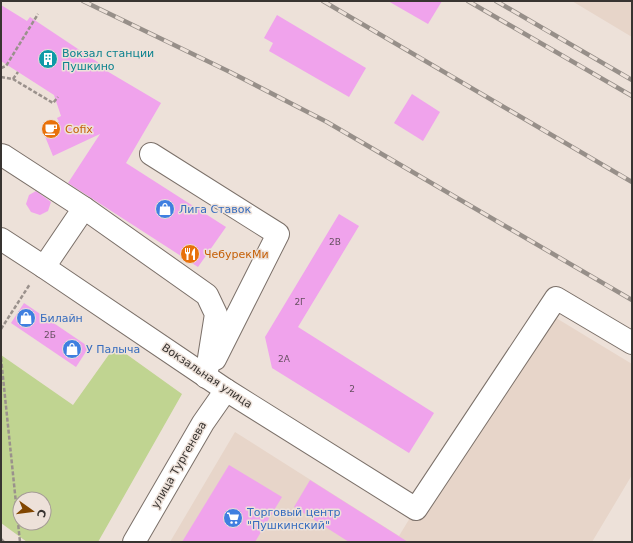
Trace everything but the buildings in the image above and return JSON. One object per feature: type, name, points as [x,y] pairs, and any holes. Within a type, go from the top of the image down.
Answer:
[{"type":"street","points":[[151,154],[278,234],[206,377]]},
{"type":"street","points":[[1,155],[84,208],[207,295],[216,314],[206,377]]},
{"type":"street","points":[[44,266],[84,208]]},
{"type":"street","name":"Вокзальная улица","points":[[1,239],[44,266],[206,377],[416,509],[556,298],[632,343]]},
{"type":"street","name":"улица Тургенева","points":[[134,542],[203,423],[226,390]]},
{"type":"path","points":[[1,68],[6,66],[38,14]]},
{"type":"path","points":[[13,78],[18,72]]},
{"type":"path","points":[[1,77],[13,78],[53,103],[58,97]]},
{"type":"path","points":[[1,329],[29,285],[44,266]]},
{"type":"path","points":[[1,358],[20,542]]},
{"type":"path","points":[[1,539],[4,542]]},
{"type":"shaded area","points":[[572,1],[632,1],[632,37]]},
{"type":"shaded area","points":[[538,307],[632,364],[632,475],[592,542],[170,542],[235,432],[399,536]]},
{"type":"green space","points":[[115,346],[182,394],[98,542],[27,542],[1,523],[1,355],[73,405]]},
{"type":"railway","points":[[83,1],[230,72],[327,122],[632,300]]},
{"type":"railway","points":[[323,1],[632,182]]},
{"type":"railway","points":[[468,1],[632,96]]},
{"type":"railway","points":[[496,1],[632,80]]},
{"type":"place","name":"Вокзал станции Пушкино","points":[[48,59]]},
{"type":"place","name":"Cofix","points":[[51,129]]},
{"type":"place","name":"Лига Ставок","points":[[165,209]]},
{"type":"place","name":"ЧебурекМи","points":[[190,254]]},
{"type":"place","name":"Билайн","points":[[26,318]]},
{"type":"place","name":"У Палыча","points":[[72,349]]},
{"type":"place","name":"Торговый центр \"Пушкинский\"","points":[[233,518]]}]
